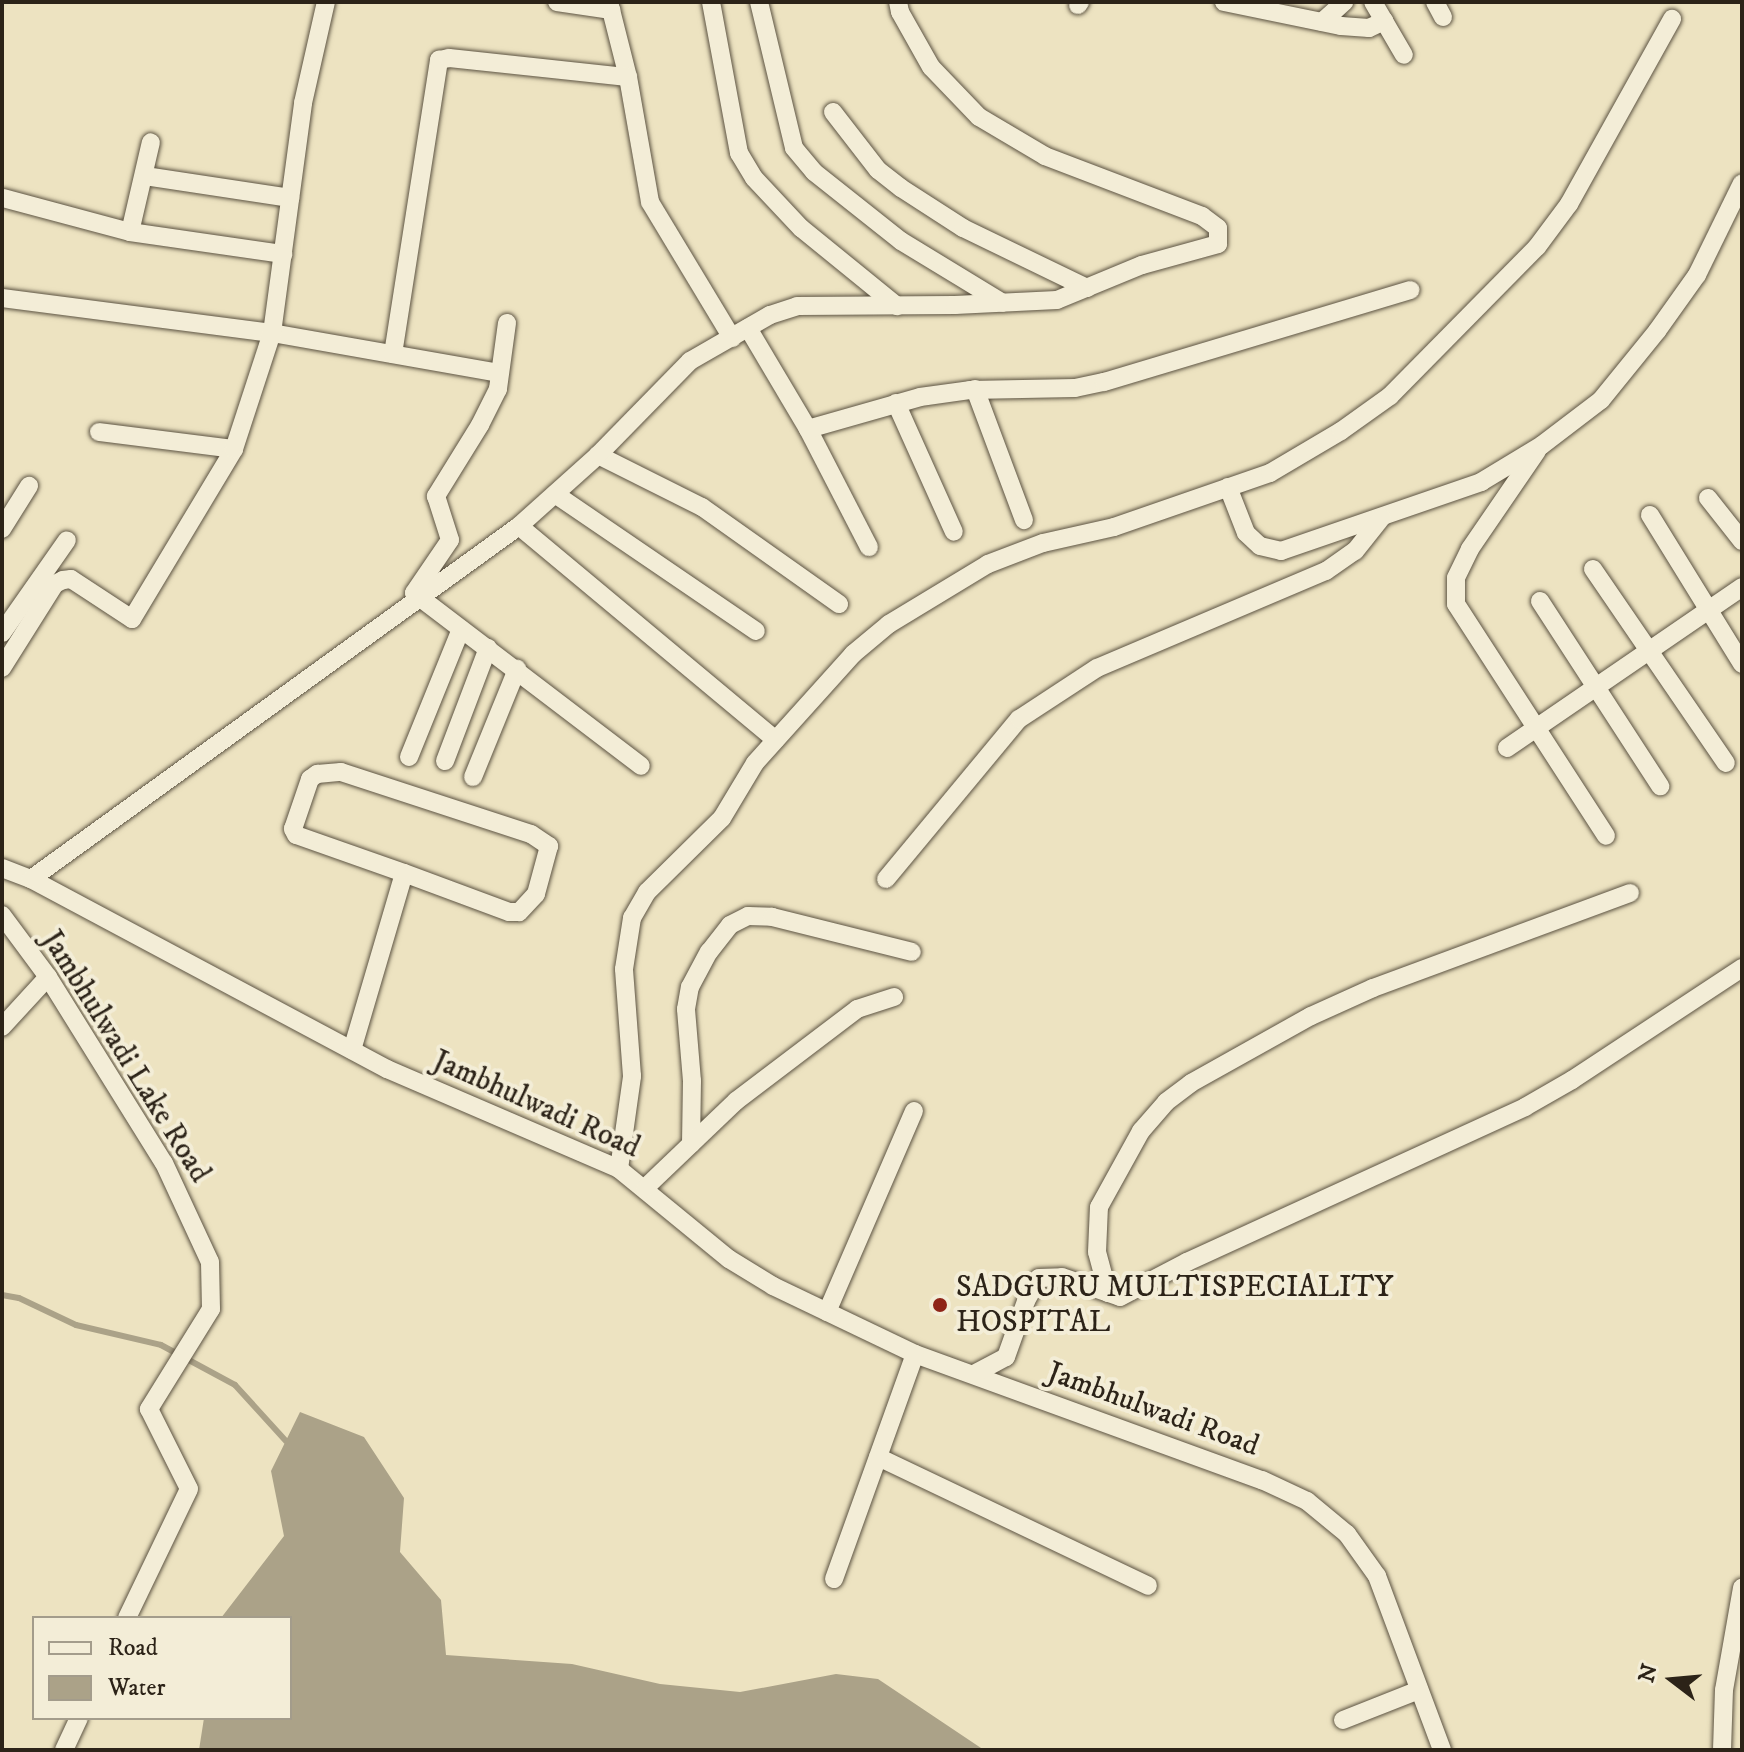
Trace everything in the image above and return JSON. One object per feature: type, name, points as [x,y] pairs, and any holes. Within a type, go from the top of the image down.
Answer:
[{"type":"street","points":[[2,668],[55,584],[63,580],[71,579],[132,619],[234,449],[272,333],[303,103],[326,2]]},
{"type":"street","points":[[557,2],[610,6],[628,77],[650,202],[808,429],[869,547]]},
{"type":"street","points":[[711,2],[739,153],[754,178],[801,228],[897,306]]},
{"type":"street","points":[[759,2],[794,148],[814,172],[901,241],[1003,303]]},
{"type":"street","points":[[31,879],[519,526],[598,455],[690,361],[740,333],[797,306],[1057,300],[1184,251],[1218,244],[1218,228],[1202,216],[1045,156],[979,117],[931,67],[900,12],[898,2]]},
{"type":"street","points":[[1322,22],[1344,2]]},
{"type":"street","points":[[1373,2],[1404,55]]},
{"type":"street","points":[[1230,3],[1322,22],[1369,28],[1384,21]]},
{"type":"street","points":[[619,1169],[632,1076],[624,969],[632,918],[647,892],[722,818],[755,763],[776,740],[865,644],[889,624],[988,564],[1043,543],[1127,523],[1270,473],[1341,431],[1390,396],[1503,285],[1569,204],[1672,19]]},
{"type":"street","points":[[393,354],[439,60],[449,58],[628,77]]},
{"type":"street","points":[[833,112],[878,170],[901,188],[963,228],[1087,288]]},
{"type":"street","points":[[130,232],[151,142]]},
{"type":"street","points":[[145,176],[290,198]]},
{"type":"street","points":[[1228,487],[1246,533],[1260,546],[1281,551],[1481,482],[1542,445],[1601,400],[1697,275],[1742,183]]},
{"type":"street","points":[[3,198],[130,232],[283,254]]},
{"type":"street","points":[[808,429],[896,403],[975,389],[1075,388],[1104,382],[1411,290]]},
{"type":"street","points":[[2,298],[272,333],[499,373]]},
{"type":"street","points":[[507,323],[498,389],[480,425],[436,496],[450,540],[414,593],[641,766]]},
{"type":"street","points":[[975,389],[1024,520]]},
{"type":"street","points":[[896,403],[954,532]]},
{"type":"street","points":[[99,432],[234,449]]},
{"type":"street","points":[[1542,445],[1470,549],[1456,578],[1456,604],[1606,836]]},
{"type":"street","points":[[598,455],[702,507],[839,604]]},
{"type":"street","points":[[2,529],[29,486]]},
{"type":"street","points":[[555,494],[756,631]]},
{"type":"street","points":[[1708,498],[1742,541]]},
{"type":"street","points":[[886,879],[1019,719],[1097,668],[1326,571],[1355,551],[1384,514]]},
{"type":"street","points":[[1650,515],[1742,664]]},
{"type":"street","points":[[519,526],[776,740]]},
{"type":"street","points":[[2,633],[67,540]]},
{"type":"street","points":[[1593,569],[1651,649],[1726,763]]},
{"type":"street","points":[[1507,748],[1742,587]]},
{"type":"street","points":[[1540,601],[1660,786]]},
{"type":"street","points":[[409,757],[461,629]]},
{"type":"street","points":[[445,761],[488,648]]},
{"type":"street","points":[[473,777],[517,669]]},
{"type":"street","points":[[341,772],[531,834],[549,846],[536,894],[519,912],[509,912],[404,873],[296,835],[293,829],[310,779],[317,774],[341,772]]},
{"type":"street","name":"Jambhulwadi Road","points":[[2,868],[31,879],[387,1069],[619,1169],[749,1274],[827,1312],[915,1354],[1262,1480],[1307,1501],[1347,1534],[1377,1576],[1442,1750]]},
{"type":"street","points":[[352,1050],[404,873]]},
{"type":"street","points":[[1108,1293],[1097,1252],[1099,1207],[1141,1131],[1166,1102],[1191,1083],[1298,1024],[1373,988],[1630,893]]},
{"type":"street","name":"Jambhulwadi Lake Road","points":[[2,915],[48,977],[164,1163],[210,1262],[211,1309],[149,1409],[189,1489],[128,1616]]},
{"type":"street","points":[[691,1144],[688,998],[709,952],[730,925],[748,916],[772,917],[912,952]]},
{"type":"street","points":[[974,1374],[1006,1357],[1026,1301],[1039,1278],[1062,1277],[1120,1297],[1187,1262],[1525,1107],[1572,1080],[1742,968]]},
{"type":"street","points":[[2,1027],[48,977]]},
{"type":"street","points":[[645,1188],[736,1101],[857,1009],[894,997]]},
{"type":"street","points":[[827,1312],[914,1111]]},
{"type":"street","points":[[834,1579],[915,1354]]},
{"type":"street","points":[[878,1457],[1148,1586]]},
{"type":"street","points":[[1722,1750],[1724,1690],[1742,1588]]},
{"type":"street","points":[[1343,1720],[1419,1690]]},
{"type":"street","points":[[64,1750],[78,1720]]},
{"type":"water","points":[[300,1412],[364,1437],[404,1498],[400,1552],[441,1600],[446,1655],[572,1664],[660,1684],[740,1692],[836,1674],[878,1679],[984,1750],[199,1750],[204,1720],[292,1720],[292,1616],[223,1616],[284,1536],[271,1471]]},
{"type":"waterway","points":[[2,1295],[19,1298],[76,1325],[161,1345],[235,1385],[286,1441]]},
{"type":"place","name":"SADGURU MULTISPECIALITY HOSPITAL","points":[[940,1305]]}]
